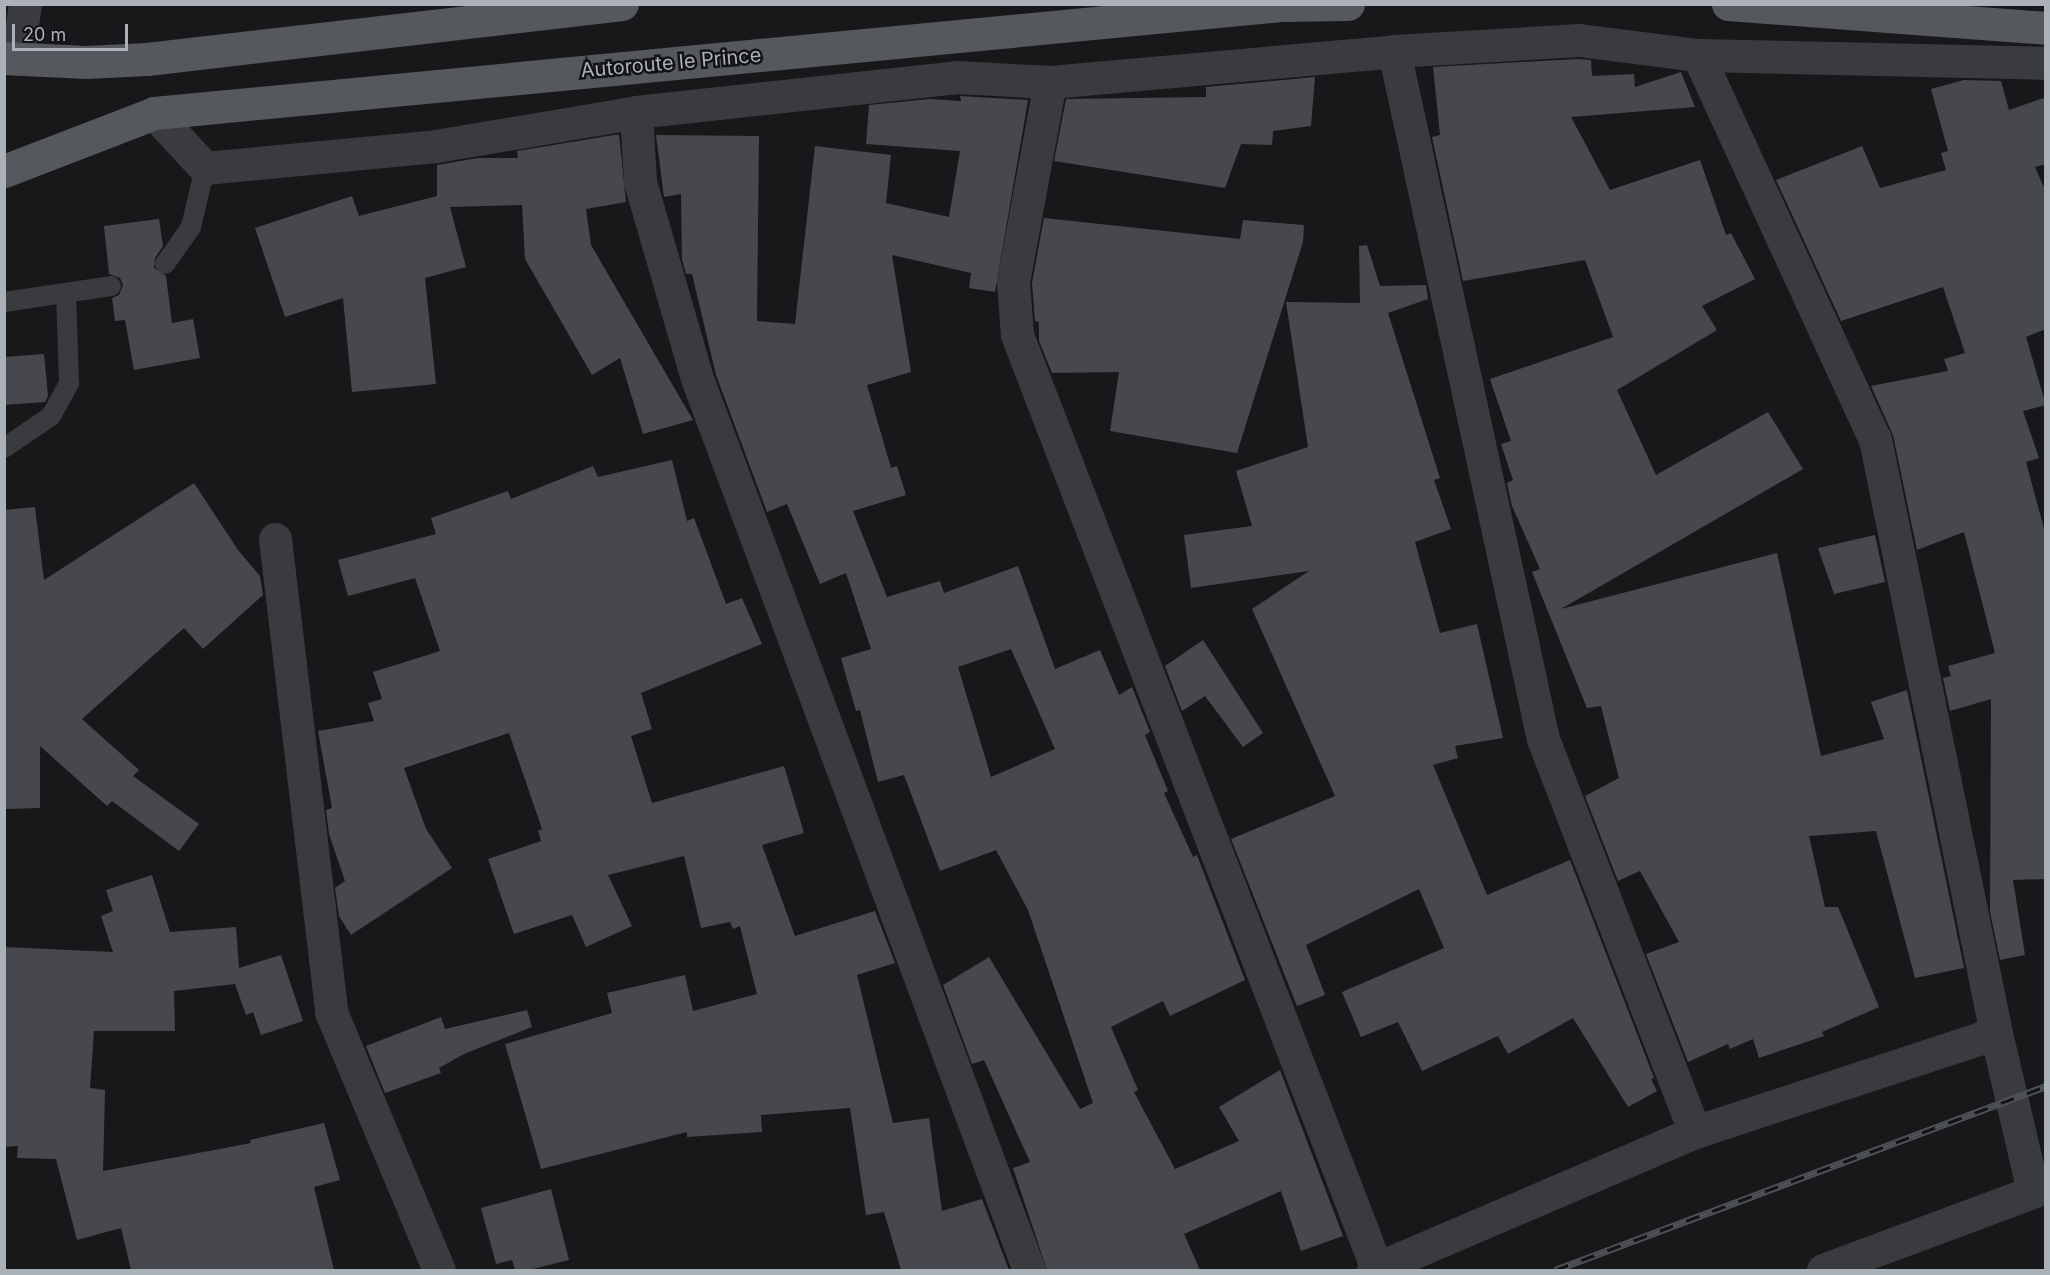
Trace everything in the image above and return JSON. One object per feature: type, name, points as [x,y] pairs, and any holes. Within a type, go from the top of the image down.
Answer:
[{"type":"main road","points":[[11,58],[147,59],[622,4]]},
{"type":"main road","name":"Autoroute le Prince","points":[[4,171],[154,113],[1281,5],[1348,4]]},
{"type":"main road","points":[[1728,4],[2046,28]]},
{"type":"street","points":[[11,58],[25,4]]},
{"type":"street","points":[[154,113],[205,168],[436,146],[636,112],[957,77],[1050,82],[1394,51],[1579,40],[1698,55],[2046,63]]},
{"type":"street","points":[[1394,51],[1543,739],[1695,1132]]},
{"type":"street","points":[[1698,55],[1875,440],[1996,1033],[2039,1189],[1823,1270]]},
{"type":"street","points":[[1050,82],[1013,282],[1017,335],[1375,1270],[1695,1132],[1996,1033]]},
{"type":"street","points":[[636,112],[640,182],[698,381],[1029,1270]]},
{"type":"street","points":[[275,539],[331,1012],[439,1270]]},
{"type":"lane","points":[[165,264],[191,227],[205,168]]},
{"type":"lane","points":[[4,302],[111,286]]},
{"type":"lane","points":[[4,448],[51,416],[69,383],[66,293]]},
{"type":"building","points":[[1591,60],[1592,76],[1634,74],[1635,87],[1681,72],[1695,107],[1571,117],[1610,190],[1700,160],[1726,235],[1731,233],[1755,279],[1702,306],[1717,330],[1617,390],[1656,475],[1768,412],[1803,469],[1561,609],[1777,553],[1821,756],[1884,739],[1871,702],[1907,690],[1964,968],[1915,978],[1876,831],[1809,836],[1825,907],[1838,907],[1879,1007],[1822,1032],[1824,1036],[1759,1058],[1753,1039],[1730,1049],[1728,1044],[1688,1062],[1646,954],[1679,942],[1640,871],[1618,881],[1585,796],[1619,778],[1601,706],[1587,708],[1532,572],[1540,569],[1512,506],[1507,483],[1513,480],[1501,444],[1511,441],[1490,379],[1613,337],[1585,260],[1463,281],[1432,137],[1440,135],[1433,67]]},
{"type":"building","points":[[1315,77],[1311,126],[1273,131],[1272,145],[1241,144],[1225,188],[1054,161],[1066,99],[1206,97],[1206,87]]},
{"type":"building","points":[[1964,80],[2001,81],[2009,110],[2046,97],[2046,164],[2035,167],[2046,192],[2046,329],[2026,337],[2046,405],[2023,411],[2039,458],[2026,462],[2046,536],[2046,879],[2013,880],[2025,955],[2000,960],[1990,912],[1991,699],[1950,711],[1943,678],[1951,676],[1948,666],[1995,653],[1964,532],[1917,550],[1893,435],[1871,386],[1948,371],[1944,359],[1965,353],[1943,287],[1841,321],[1776,180],[1862,146],[1880,188],[1946,170],[1941,153],[1948,151],[1931,89]]},
{"type":"building","points":[[960,96],[1028,100],[995,292],[969,288],[971,273],[892,255],[911,372],[867,385],[891,468],[897,466],[906,495],[853,511],[887,597],[940,581],[944,593],[1018,566],[1055,669],[1100,650],[1119,695],[1132,687],[1150,732],[1145,735],[1168,791],[1164,793],[1193,857],[1197,855],[1245,980],[1170,1016],[1163,1001],[1111,1027],[1138,1090],[1134,1092],[1175,1169],[1239,1141],[1219,1107],[1280,1070],[1343,1236],[1301,1251],[1281,1191],[1184,1234],[1200,1270],[1047,1270],[1013,1168],[1030,1162],[984,1060],[972,1064],[943,985],[989,957],[1080,1109],[1093,1103],[1028,910],[996,850],[940,871],[904,775],[878,782],[860,710],[856,711],[841,658],[871,649],[846,573],[820,584],[787,504],[767,512],[716,375],[692,274],[686,274],[682,260],[681,194],[664,197],[656,135],[759,136],[757,321],[795,324],[815,146],[891,155],[886,203],[949,217],[960,151],[866,144],[869,105],[930,99],[961,101]],"holes":[[[1011,649],[1055,749],[991,777],[958,667]]]},
{"type":"building","points":[[619,135],[626,202],[586,209],[591,245],[693,420],[643,434],[620,358],[592,375],[525,259],[522,205],[450,207],[466,267],[425,278],[436,384],[352,392],[343,298],[285,317],[255,228],[352,196],[359,216],[437,196],[437,165],[478,158],[518,158],[517,151]]},
{"type":"building","points":[[1044,218],[1240,239],[1243,220],[1304,225],[1303,242],[1237,453],[1110,431],[1119,372],[1052,373],[1039,341],[1039,322],[1035,321],[1032,283]]},
{"type":"building","points":[[159,219],[163,246],[155,258],[154,268],[166,276],[172,323],[193,319],[200,358],[134,370],[125,320],[115,321],[112,298],[119,295],[123,285],[120,278],[109,274],[104,226]]},
{"type":"building","points":[[1367,245],[1380,286],[1426,285],[1428,299],[1388,313],[1440,478],[1434,480],[1451,529],[1415,542],[1440,633],[1477,624],[1503,738],[1455,746],[1458,758],[1433,765],[1487,895],[1570,860],[1654,1078],[1651,1079],[1657,1091],[1628,1107],[1573,1018],[1508,1054],[1498,1036],[1422,1071],[1398,1022],[1361,1037],[1342,992],[1444,948],[1419,889],[1306,945],[1325,995],[1297,1006],[1231,839],[1335,796],[1252,609],[1309,571],[1191,588],[1184,535],[1252,526],[1236,471],[1308,447],[1286,302],[1360,303],[1359,246]]},
{"type":"building","points":[[44,354],[48,396],[45,402],[4,405],[4,357]]},
{"type":"building","points":[[672,460],[687,521],[694,518],[726,604],[742,598],[762,644],[641,693],[652,729],[631,736],[652,803],[784,766],[804,833],[762,845],[795,936],[875,911],[895,963],[857,975],[893,1123],[929,1118],[942,1211],[982,1199],[1009,1270],[901,1270],[884,1212],[866,1215],[850,1108],[761,1115],[762,1132],[687,1137],[687,1132],[541,1169],[505,1044],[612,1013],[607,993],[685,975],[693,1011],[757,994],[740,926],[733,929],[730,922],[701,928],[684,856],[608,875],[632,926],[586,947],[572,915],[514,934],[488,859],[541,841],[538,831],[542,829],[509,733],[404,768],[426,829],[452,868],[351,935],[339,916],[335,888],[345,881],[329,834],[326,810],[332,808],[318,731],[374,721],[368,703],[382,699],[373,672],[440,651],[415,578],[348,596],[338,560],[436,534],[431,518],[508,491],[511,499],[593,466],[598,477]]},
{"type":"building","points":[[194,483],[238,550],[260,576],[263,595],[203,649],[184,628],[82,719],[139,770],[133,776],[199,824],[179,851],[112,801],[107,806],[40,746],[40,808],[4,809],[4,510],[35,507],[44,580]]},
{"type":"building","points":[[1875,535],[1885,582],[1834,594],[1818,548]]},
{"type":"building","points":[[1203,640],[1263,733],[1243,747],[1205,696],[1182,711],[1165,666]]},
{"type":"building","points":[[152,875],[170,932],[236,927],[239,968],[281,955],[303,1021],[261,1035],[253,1012],[246,1015],[235,984],[174,991],[175,1031],[94,1031],[90,1088],[105,1090],[103,1171],[251,1143],[250,1140],[324,1123],[340,1180],[314,1187],[334,1270],[131,1270],[121,1228],[77,1240],[56,1159],[17,1158],[18,1146],[4,1147],[4,947],[113,952],[101,916],[113,911],[106,890]]},
{"type":"building","points":[[527,1010],[532,1027],[464,1054],[439,1068],[441,1073],[385,1093],[366,1046],[441,1017],[445,1029]]},
{"type":"building","points":[[551,1189],[569,1260],[529,1270],[515,1270],[512,1260],[496,1264],[481,1208]]},
{"type":"railway","points":[[1555,1270],[2046,1086]]}]
